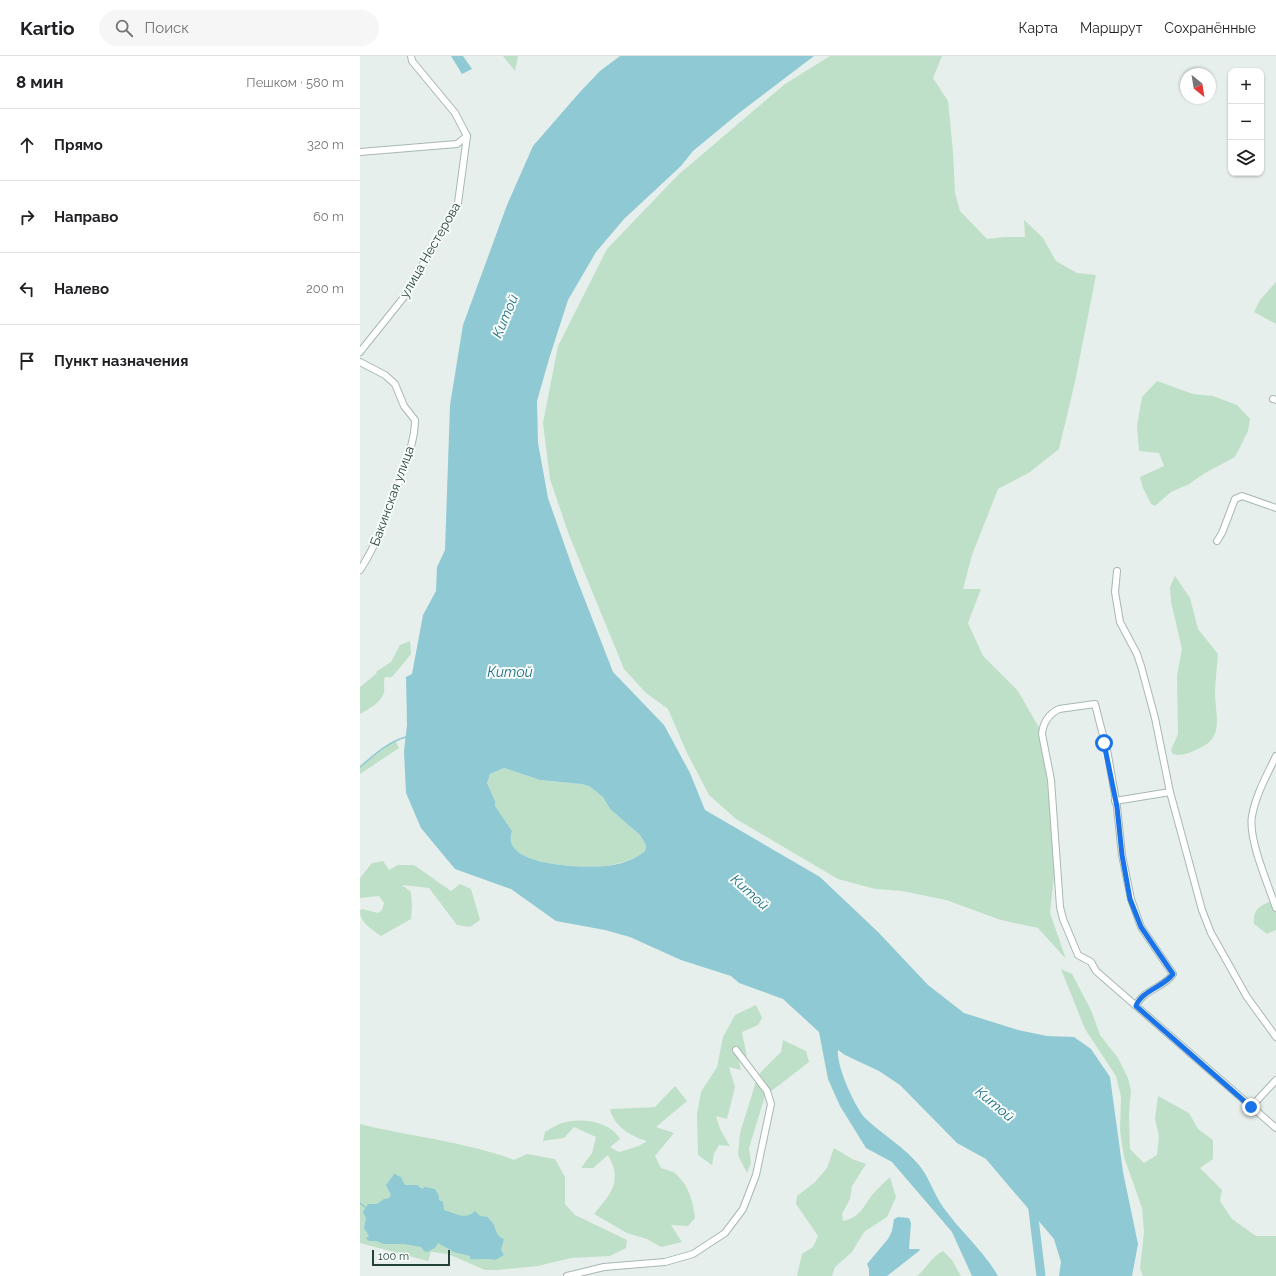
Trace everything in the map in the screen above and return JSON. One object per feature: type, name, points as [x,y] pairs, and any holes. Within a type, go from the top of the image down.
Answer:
[{"type":"street","points":[[360,152],[457,144],[467,136],[455,113],[412,61],[411,56]]},
{"type":"street","name":"улица Нестерова","points":[[360,352],[404,297],[458,203],[467,136]]},
{"type":"street","name":"Бакинская улица","points":[[360,362],[385,375],[395,384],[404,406],[415,420],[415,431],[406,462],[377,542],[360,570]]},
{"type":"street","points":[[1217,541],[1222,533],[1235,500],[1238,497],[1242,496],[1276,508]]},
{"type":"street","points":[[1117,571],[1115,592],[1120,622],[1137,654],[1141,666],[1170,792],[1202,910],[1209,929],[1247,997],[1276,1037]]},
{"type":"street","points":[[1136,1006],[1144,996],[1167,981],[1173,974],[1141,927],[1130,899],[1122,855],[1116,801],[1108,755],[1095,704],[1059,709],[1054,711],[1046,721],[1042,727],[1042,734],[1051,780],[1058,866],[1057,890],[1063,919],[1078,955],[1091,962],[1096,971],[1251,1107],[1276,1128]]},
{"type":"street","points":[[1276,756],[1255,803],[1252,823],[1254,841],[1276,908]]},
{"type":"street","points":[[1116,801],[1170,792]]},
{"type":"street","points":[[566,1276],[604,1267],[666,1262],[693,1254],[725,1233],[743,1209],[756,1175],[771,1104],[767,1090],[736,1050]]},
{"type":"street","points":[[1251,1107],[1276,1080]]},
{"type":"green space","points":[[503,56],[518,56],[515,71]]},
{"type":"green space","points":[[830,56],[942,56],[933,78],[948,101],[955,193],[960,211],[987,239],[1025,237],[1024,220],[1043,238],[1056,261],[1077,273],[1096,275],[1075,382],[1059,449],[1030,472],[998,489],[972,555],[963,589],[981,589],[968,623],[983,656],[1018,691],[1041,731],[1056,857],[1050,913],[1066,959],[1038,928],[1001,920],[946,900],[902,891],[875,889],[838,879],[736,819],[709,795],[687,753],[668,709],[646,693],[624,669],[569,535],[550,479],[543,423],[558,346],[607,249],[678,175],[785,84]]},
{"type":"green space","points":[[1276,282],[1276,324],[1254,312],[1260,300]]},
{"type":"green space","points":[[1157,381],[1193,394],[1213,396],[1237,405],[1250,419],[1248,431],[1235,457],[1205,473],[1189,484],[1171,492],[1155,506],[1151,504],[1143,488],[1140,477],[1164,466],[1159,453],[1139,451],[1137,426],[1142,397]]},
{"type":"green space","points":[[1175,576],[1190,598],[1198,629],[1218,654],[1215,690],[1217,726],[1215,733],[1212,739],[1198,749],[1178,755],[1173,754],[1171,750],[1178,734],[1177,676],[1182,649],[1171,602],[1170,587]]},
{"type":"green space","points":[[410,641],[411,654],[392,677],[385,677],[384,693],[380,700],[360,714],[360,687],[376,674],[377,671],[391,662],[400,645]]},
{"type":"green space","points":[[395,740],[399,748],[360,774],[360,767]]},
{"type":"green space","points":[[504,768],[540,780],[589,786],[603,797],[610,809],[640,835],[646,845],[645,851],[636,857],[621,863],[594,867],[546,863],[518,852],[511,843],[512,831],[495,806],[495,801],[487,783],[490,774]]},
{"type":"green space","points":[[383,861],[389,870],[398,865],[414,865],[451,891],[460,884],[471,889],[480,920],[470,927],[457,925],[429,888],[402,885],[411,892],[411,919],[381,936],[365,923],[362,919],[360,911],[362,909],[378,913],[382,910],[384,903],[379,896],[360,898],[360,878],[372,863]]},
{"type":"green space","points":[[1276,900],[1276,930],[1267,934],[1254,924],[1256,910],[1266,903]]},
{"type":"green space","points":[[1061,969],[1072,974],[1091,1010],[1100,1035],[1118,1058],[1128,1078],[1131,1091],[1129,1114],[1130,1149],[1144,1163],[1157,1155],[1159,1136],[1155,1119],[1158,1096],[1189,1113],[1198,1129],[1213,1140],[1213,1159],[1200,1168],[1222,1190],[1220,1201],[1232,1219],[1256,1236],[1276,1236],[1276,1276],[1143,1276],[1140,1268],[1144,1232],[1142,1208],[1124,1157],[1120,1131],[1121,1097],[1116,1076],[1085,1029]]},
{"type":"green space","points":[[756,1005],[762,1018],[758,1025],[742,1032],[747,1057],[737,1053],[741,1070],[729,1067],[735,1087],[727,1119],[716,1116],[720,1129],[730,1146],[719,1145],[714,1154],[712,1165],[698,1155],[697,1114],[701,1092],[717,1067],[723,1037],[735,1015]]},
{"type":"green space","points":[[783,1040],[806,1051],[809,1062],[765,1096],[749,1148],[751,1163],[747,1173],[738,1155],[740,1133],[758,1075],[781,1052]]},
{"type":"green space","points":[[675,1086],[687,1101],[656,1127],[674,1133],[655,1156],[661,1168],[675,1173],[684,1184],[692,1200],[695,1218],[688,1226],[671,1225],[682,1242],[661,1247],[647,1239],[627,1233],[594,1214],[610,1193],[615,1180],[615,1172],[608,1155],[593,1168],[581,1168],[592,1153],[596,1137],[574,1127],[564,1138],[543,1141],[545,1132],[562,1123],[578,1120],[602,1124],[609,1128],[620,1139],[610,1147],[619,1152],[639,1146],[647,1141],[624,1130],[615,1120],[610,1109],[655,1107]]},
{"type":"green space","points":[[360,1124],[476,1148],[514,1160],[527,1154],[555,1159],[565,1177],[565,1204],[575,1215],[627,1240],[626,1248],[610,1256],[571,1258],[538,1266],[485,1270],[448,1254],[431,1252],[428,1261],[360,1243]]},
{"type":"green space","points":[[834,1148],[852,1159],[866,1164],[852,1186],[850,1199],[842,1214],[843,1221],[849,1220],[857,1215],[878,1188],[890,1177],[896,1197],[887,1217],[864,1232],[852,1252],[835,1267],[832,1276],[797,1276],[802,1254],[813,1247],[818,1236],[796,1204],[797,1196],[815,1182],[827,1168]]},
{"type":"green space","points":[[943,1251],[952,1260],[961,1276],[917,1276],[935,1257]]},
{"type":"water","points":[[451,56],[463,56],[472,69],[462,74]]},
{"type":"water","name":"Китой","points":[[620,56],[814,56],[739,113],[693,151],[681,166],[624,219],[596,252],[568,300],[537,401],[538,443],[548,498],[574,572],[613,672],[664,725],[690,773],[705,810],[820,877],[879,933],[928,985],[964,1013],[1018,1030],[1047,1036],[1074,1037],[1091,1049],[1110,1077],[1123,1172],[1138,1244],[1132,1276],[1059,1276],[1061,1262],[1054,1239],[986,1159],[957,1143],[900,1085],[879,1071],[845,1055],[838,1050],[840,1066],[847,1086],[857,1106],[866,1119],[913,1158],[919,1165],[943,1207],[998,1276],[972,1276],[952,1232],[892,1162],[866,1148],[840,1106],[828,1079],[819,1032],[783,999],[739,983],[731,976],[681,960],[630,937],[605,930],[556,921],[511,889],[455,869],[421,828],[406,793],[404,751],[407,725],[406,677],[412,674],[423,615],[436,591],[437,567],[445,550],[450,405],[463,325],[507,205],[533,146],[600,71]],"holes":[[[504,768],[540,780],[589,786],[603,797],[610,809],[640,835],[646,845],[645,851],[636,857],[621,863],[595,867],[546,863],[518,852],[511,843],[512,831],[495,806],[495,801],[487,783],[490,774]]]},
{"type":"water","points":[[395,1173],[401,1177],[405,1185],[417,1185],[422,1189],[425,1187],[435,1189],[439,1196],[439,1200],[443,1202],[444,1210],[464,1216],[475,1211],[480,1216],[488,1217],[498,1235],[504,1239],[501,1250],[504,1255],[495,1260],[470,1259],[470,1256],[454,1252],[438,1243],[435,1248],[427,1252],[421,1247],[404,1244],[383,1244],[377,1241],[369,1241],[366,1238],[369,1236],[364,1228],[366,1218],[363,1212],[368,1204],[377,1204],[384,1199],[389,1198],[391,1195],[386,1185]]},
{"type":"water","points":[[898,1217],[909,1218],[911,1223],[909,1249],[920,1249],[887,1276],[869,1276],[867,1264],[888,1239],[892,1231],[894,1219]]},
{"type":"waterway","points":[[360,767],[393,742],[406,737]]},
{"type":"waterway","name":"Китой","points":[[1032,1202],[1041,1276]]},
{"type":"waterway","points":[[360,1203],[365,1207]]},
{"type":"route","points":[[1104,743],[1108,755],[1116,801],[1122,855],[1130,899],[1141,927],[1172,969],[1173,974],[1167,981],[1139,1000],[1136,1006],[1251,1107]]}]
